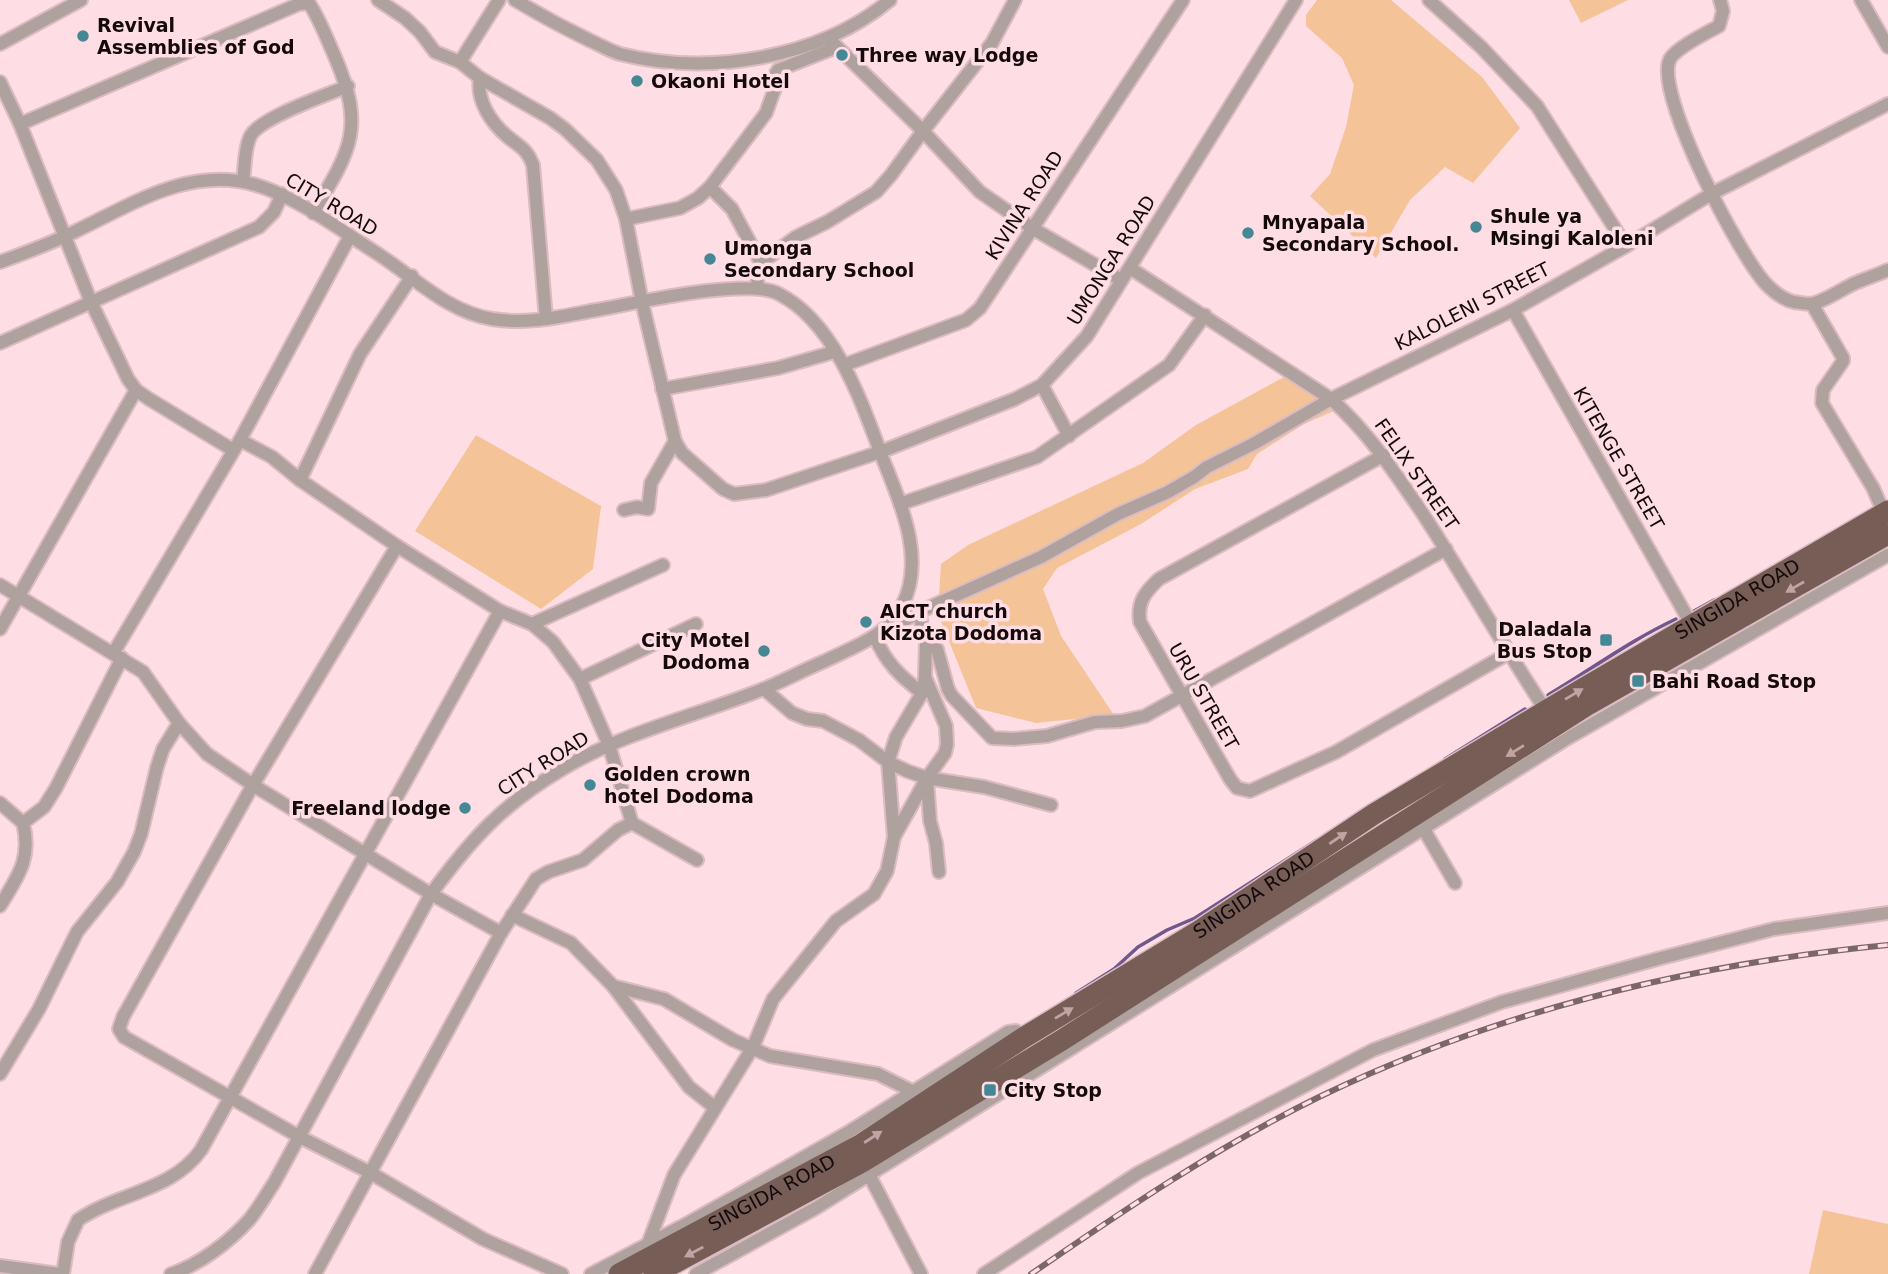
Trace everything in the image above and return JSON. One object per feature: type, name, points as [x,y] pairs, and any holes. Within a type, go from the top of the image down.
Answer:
[{"type":"highway","name":"SINGIDA ROAD","points":[[654,1274],[866,1168],[1050,1047],[1419,821],[1696,633],[1886,512]]},
{"type":"highway","name":"SINGIDA ROAD","points":[[619,1274],[860,1145],[1023,1038],[1199,931],[1374,814],[1546,711],[1888,534]]},
{"type":"street","points":[[0,44],[81,0]]},
{"type":"street","points":[[378,0],[405,18],[435,52],[460,62],[480,78],[550,118],[597,160],[615,190],[626,219],[662,389],[675,441],[682,453],[723,489],[734,494],[766,490],[880,452]]},
{"type":"street","points":[[460,62],[499,0]]},
{"type":"street","points":[[515,0],[555,24],[619,53],[674,62],[719,64],[832,43]]},
{"type":"street","points":[[626,219],[680,208],[698,198],[710,187],[766,113],[778,70],[832,43],[890,0]]},
{"type":"street","points":[[758,288],[757,276],[761,263],[796,237],[827,222],[876,192],[992,43],[1015,0]]},
{"type":"street","name":"KIVINA ROAD","points":[[844,365],[967,320],[980,308],[1183,0]]},
{"type":"street","name":"UMONGA ROAD","points":[[880,452],[1016,399],[1042,385],[1087,336],[1296,0]]},
{"type":"street","points":[[1429,0],[1481,47],[1537,106],[1626,246]]},
{"type":"street","points":[[1720,0],[1723,10],[1719,26],[1675,53],[1669,61],[1668,69],[1677,115],[1711,194],[1768,285],[1791,302],[1812,304],[1888,271]]},
{"type":"street","points":[[1861,0],[1888,47]]},
{"type":"street","points":[[20,124],[299,4],[312,2],[348,86],[352,115],[349,145],[341,166],[313,213]]},
{"type":"street","points":[[832,43],[923,131],[980,192],[1032,228],[1121,280]]},
{"type":"street","points":[[480,78],[478,88],[481,101],[492,120],[528,153],[533,165],[547,319]]},
{"type":"street","points":[[0,82],[20,124],[91,302],[120,367],[136,390],[236,445],[272,457],[300,480],[397,546],[500,611],[532,624],[553,642],[580,679],[609,745],[632,822],[696,860]]},
{"type":"street","points":[[243,181],[250,136],[256,128],[348,86]]},
{"type":"street","name":"KALOLENI STREET","points":[[875,637],[919,612],[1060,548],[1118,514],[1194,477],[1207,467],[1331,399],[1513,310],[1711,194],[1888,104]]},
{"type":"street","name":"CITY ROAD","points":[[0,262],[65,236],[172,186],[190,181],[216,179],[243,181],[282,194],[467,314],[516,321],[547,319],[737,287],[778,293],[815,321],[844,365],[900,505],[913,551],[912,581],[901,610],[875,637],[764,689],[609,745],[566,766],[492,820],[461,852],[431,894],[300,1137],[249,1220],[221,1245],[184,1270],[171,1274]]},
{"type":"street","points":[[710,187],[732,209],[761,263]]},
{"type":"street","points":[[0,343],[260,227],[275,212],[282,194]]},
{"type":"street","points":[[23,823],[44,807],[50,797],[118,655],[350,236]]},
{"type":"street","name":"FELIX STREET","points":[[1130,268],[1331,399],[1357,422],[1384,455],[1446,549],[1546,711]]},
{"type":"street","points":[[300,480],[360,354],[412,276]]},
{"type":"street","points":[[1812,304],[1843,358],[1841,365],[1822,390],[1822,403],[1886,512]]},
{"type":"street","name":"KITENGE STREET","points":[[1513,310],[1696,633]]},
{"type":"street","points":[[900,505],[1037,457],[1169,365],[1205,315]]},
{"type":"street","points":[[662,389],[778,368],[834,352]]},
{"type":"street","points":[[1042,385],[1069,436]]},
{"type":"street","points":[[0,629],[136,390]]},
{"type":"street","points":[[624,510],[648,509],[651,483],[675,441]]},
{"type":"street","name":"URU STREET","points":[[1384,455],[1158,579],[1144,592],[1140,606],[1140,622],[1230,779],[1237,788],[1250,791],[1336,752],[1508,653]]},
{"type":"street","points":[[397,546],[253,786],[122,1017],[119,1029],[124,1037],[300,1137],[369,1172],[483,1239],[562,1274]]},
{"type":"street","points":[[926,643],[937,649],[952,696],[992,738],[1047,736],[1095,722],[1122,721],[1145,716],[1446,549]]},
{"type":"street","points":[[1455,883],[1419,821],[1888,555]]},
{"type":"street","points":[[532,624],[663,565]]},
{"type":"street","points":[[0,585],[143,672],[179,723],[207,754],[253,786],[431,894],[501,933]]},
{"type":"street","points":[[0,1266],[61,1274],[68,1242],[78,1220],[175,1175],[186,1168],[201,1150],[500,611]]},
{"type":"street","points":[[648,1244],[674,1175],[752,1047],[773,999],[836,921],[874,894],[887,872],[894,837],[888,762],[895,737],[922,692],[925,677],[926,643],[919,612]]},
{"type":"street","points":[[580,679],[696,624]]},
{"type":"street","points":[[875,637],[882,654],[895,672],[922,692]]},
{"type":"street","points":[[894,837],[927,778],[945,753],[946,726],[925,677]]},
{"type":"street","points":[[764,689],[792,713],[807,719],[823,720],[859,740],[888,762],[927,778],[984,787],[1051,805]]},
{"type":"street","points":[[0,1074],[39,1009],[78,932],[117,882],[134,852],[163,749],[179,723]]},
{"type":"street","points":[[927,778],[930,821],[939,872]]},
{"type":"street","points":[[0,803],[23,823],[27,837],[24,863],[0,906]]},
{"type":"street","points":[[315,1274],[501,933],[532,884],[541,875],[583,860],[618,830],[632,822]]},
{"type":"street","points":[[984,1274],[1138,1174],[1373,1050],[1502,1002],[1669,956],[1774,929],[1888,913]]},
{"type":"street","points":[[512,915],[570,943],[613,986],[689,1087],[714,1107]]},
{"type":"street","points":[[613,986],[664,999],[722,1035],[770,1056],[878,1074],[912,1091]]},
{"type":"street","points":[[591,1274],[847,1133],[1008,1032],[1016,1031],[1023,1038]]},
{"type":"street","points":[[696,1274],[816,1208],[866,1168],[921,1274]]},
{"type":"shaded area","points":[[1317,0],[1391,0],[1482,77],[1520,128],[1473,183],[1445,167],[1410,200],[1376,258],[1310,196],[1330,174],[1346,127],[1354,85],[1342,58],[1306,26],[1306,15]]},
{"type":"shaded area","points":[[1569,0],[1628,0],[1581,23]]},
{"type":"shaded area","points":[[1286,376],[1334,411],[1304,424],[1257,454],[1248,469],[1195,489],[1141,524],[1057,568],[1043,589],[1061,636],[1114,715],[1036,723],[976,708],[938,614],[941,564],[968,545],[1143,463],[1196,425]]},
{"type":"shaded area","points":[[476,435],[601,506],[593,569],[541,609],[415,531]]},
{"type":"shaded area","points":[[1823,1210],[1888,1224],[1888,1274],[1809,1274]]},
{"type":"waterway","points":[[1729,636],[1870,559]]},
{"type":"waterway","points":[[1694,611],[1714,600]]},
{"type":"waterway","points":[[1548,695],[1627,645],[1676,619]]},
{"type":"waterway","points":[[1445,759],[1525,709]]},
{"type":"waterway","points":[[1076,993],[1114,969],[1138,947],[1195,918],[1317,840]]},
{"type":"railway","points":[[1031,1274],[1136,1203],[1281,1116],[1387,1067],[1455,1040],[1526,1016],[1669,979],[1815,953],[1888,945]]},
{"type":"place","name":"Revival Assemblies of God","points":[[83,36]]},
{"type":"place","name":"Three way Lodge","points":[[842,55]]},
{"type":"place","name":"Okaoni Hotel","points":[[637,81]]},
{"type":"place","name":"Shule ya Msingi Kaloleni","points":[[1476,227]]},
{"type":"place","name":"Mnyapala Secondary School.","points":[[1248,233]]},
{"type":"place","name":"Umonga Secondary School","points":[[710,259]]},
{"type":"place","name":"AICT church Kizota Dodoma","points":[[866,622]]},
{"type":"place","name":"Daladala Bus Stop","points":[[1606,640]]},
{"type":"place","name":"City Motel Dodoma","points":[[764,651]]},
{"type":"place","name":"Bahi Road Stop","points":[[1638,681]]},
{"type":"place","name":"Golden crown hotel Dodoma","points":[[590,785]]},
{"type":"place","name":"Freeland lodge","points":[[465,808]]},
{"type":"place","name":"City Stop","points":[[990,1090]]}]
